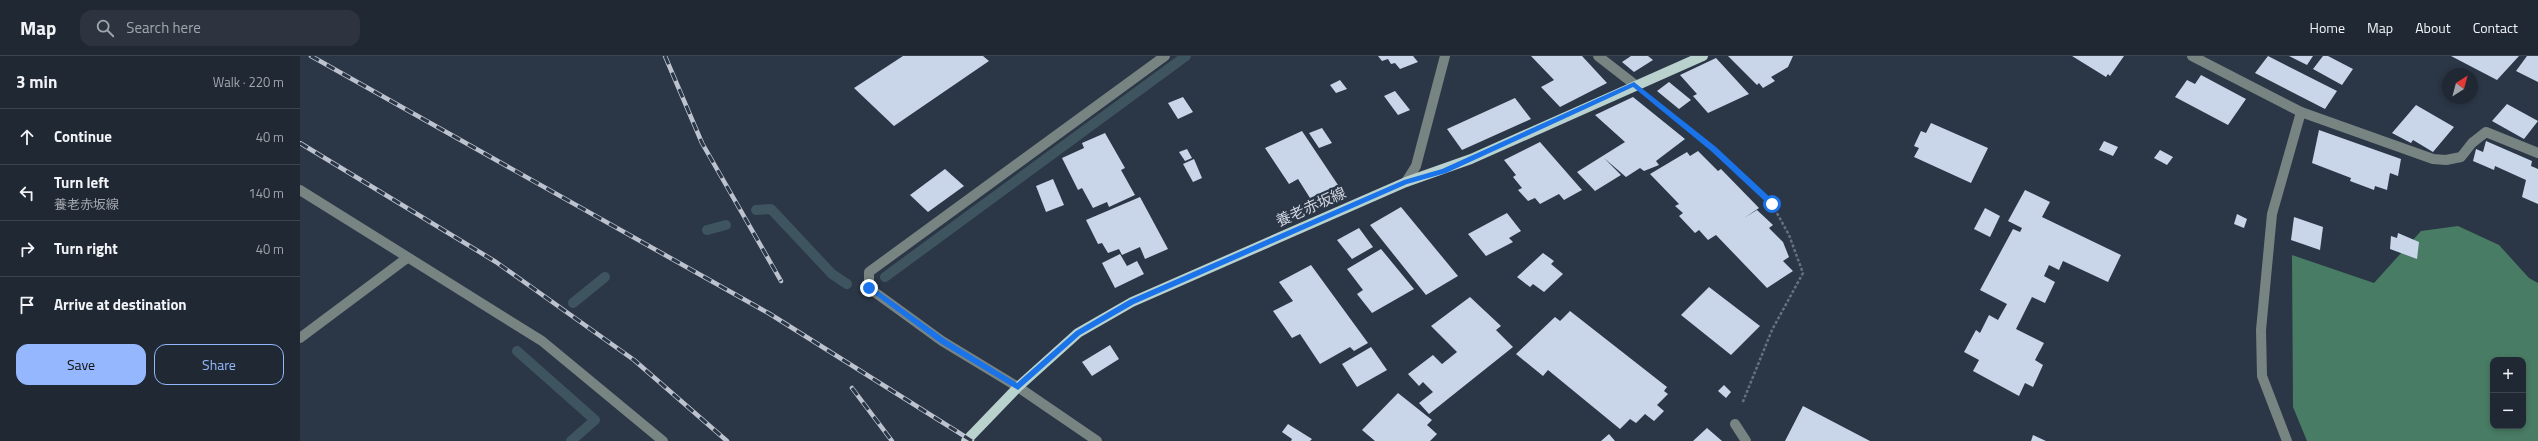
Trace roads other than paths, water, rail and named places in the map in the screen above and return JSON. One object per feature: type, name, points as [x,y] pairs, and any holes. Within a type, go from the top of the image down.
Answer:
[{"type":"main road","name":"養老赤坂線","points":[[966,441],[1018,387],[1078,333],[1132,302],[1406,182],[1444,171],[1634,84],[1703,56]]},
{"type":"street","points":[[1097,441],[1018,387],[942,341],[891,305],[869,288],[869,272],[1165,56]]},
{"type":"street","points":[[1406,182],[1416,166],[1444,56]]},
{"type":"street","points":[[1598,56],[1634,84]]},
{"type":"street","points":[[2192,56],[2301,112],[2433,159],[2451,162],[2462,158],[2477,136],[2486,132],[2538,153]]},
{"type":"street","points":[[2286,441],[2262,376],[2261,330],[2272,214],[2301,112]]},
{"type":"street","points":[[300,190],[406,258],[542,341],[663,441]]},
{"type":"street","points":[[300,338],[406,258]]},
{"type":"street","points":[[1735,424],[1746,441]]},
{"type":"waterway","points":[[885,277],[1186,56]]},
{"type":"waterway","points":[[756,210],[771,209],[832,274],[847,284]]},
{"type":"waterway","points":[[707,230],[726,225]]},
{"type":"waterway","points":[[573,303],[605,277]]},
{"type":"waterway","points":[[517,351],[595,420],[571,441]]},
{"type":"railway","points":[[311,56],[770,314],[972,441]]},
{"type":"railway","points":[[665,56],[702,143],[781,281]]},
{"type":"railway","points":[[300,143],[496,262],[634,360],[727,441]]},
{"type":"railway","points":[[852,388],[892,441]]}]
